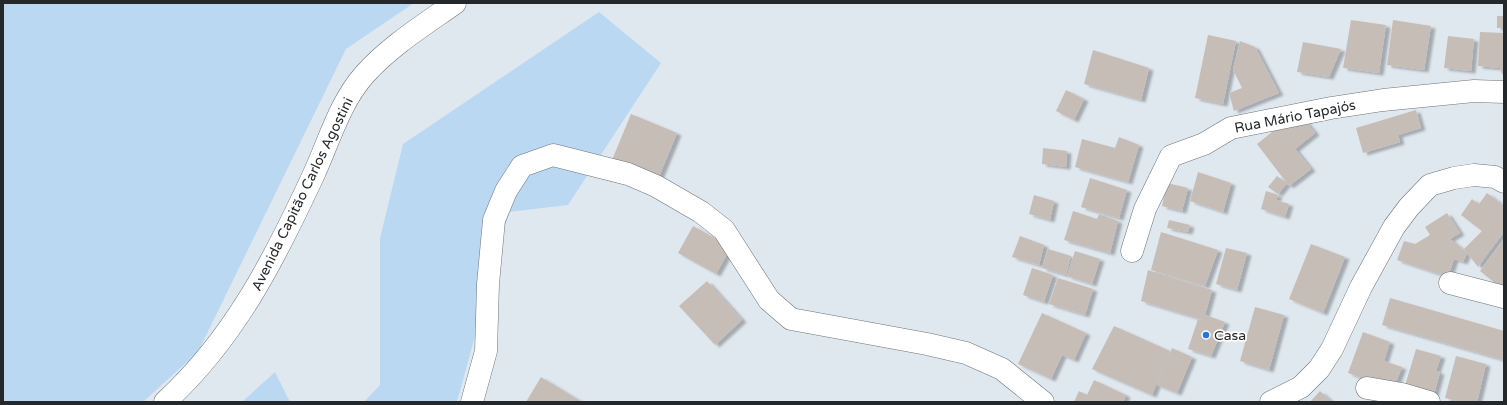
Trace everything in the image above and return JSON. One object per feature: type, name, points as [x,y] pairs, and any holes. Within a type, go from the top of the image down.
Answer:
[{"type":"street","name":"Avenida Capitão Carlos Agostini","points":[[165,402],[203,363],[257,289],[296,212],[326,147],[343,105],[365,74],[394,47],[455,3]]},
{"type":"street","name":"Rua Mário Tapajós","points":[[1132,251],[1145,209],[1171,156],[1204,144],[1231,128],[1331,108],[1382,100],[1474,91],[1504,92]]},
{"type":"street","points":[[472,402],[486,351],[488,284],[494,220],[506,190],[522,166],[553,155],[628,174],[656,186],[701,212],[724,230],[769,300],[791,319],[928,344],[966,353],[1002,369],[1043,402]]},
{"type":"street","points":[[1271,402],[1301,387],[1319,369],[1332,349],[1360,287],[1394,227],[1409,207],[1430,186],[1454,178],[1474,175],[1495,178],[1504,182]]},
{"type":"street","points":[[1450,283],[1504,297]]},
{"type":"street","points":[[1367,388],[1402,394],[1429,402]]},
{"type":"shaded area","points":[[3,3],[414,3],[346,49],[198,352],[143,402],[3,402]]},
{"type":"shaded area","points":[[599,12],[661,63],[568,205],[509,212],[457,402],[364,402],[380,385],[380,238],[403,144]]},
{"type":"shaded area","points":[[275,372],[290,402],[242,402]]},
{"type":"building","points":[[1497,16],[1504,16],[1504,28],[1497,28]]},
{"type":"building","points":[[1351,20],[1386,25],[1379,73],[1343,68]]},
{"type":"building","points":[[1393,20],[1431,26],[1424,70],[1387,65]]},
{"type":"building","points":[[1480,32],[1504,33],[1504,74],[1502,74],[1500,68],[1478,66]]},
{"type":"building","points":[[1208,35],[1236,41],[1223,104],[1195,98]]},
{"type":"building","points":[[1448,36],[1474,39],[1471,71],[1444,68]]},
{"type":"building","points":[[1240,41],[1255,47],[1279,93],[1234,111],[1229,93],[1242,88],[1233,70]]},
{"type":"building","points":[[1303,42],[1341,49],[1329,77],[1297,72]]},
{"type":"building","points":[[1093,50],[1149,68],[1141,100],[1084,84]]},
{"type":"building","points":[[1066,90],[1084,99],[1074,120],[1056,111]]},
{"type":"building","points":[[1416,110],[1421,128],[1398,135],[1400,142],[1363,153],[1356,128]]},
{"type":"building","points":[[631,114],[677,133],[658,179],[612,160]]},
{"type":"building","points":[[1303,118],[1315,133],[1295,149],[1311,169],[1289,186],[1257,144],[1287,120]]},
{"type":"building","points":[[1119,137],[1139,145],[1128,182],[1075,167],[1082,139],[1115,148]]},
{"type":"building","points":[[1043,148],[1067,151],[1066,167],[1042,164]]},
{"type":"building","points":[[1198,172],[1231,183],[1223,212],[1190,201]]},
{"type":"building","points":[[1277,176],[1287,183],[1278,194],[1268,187]]},
{"type":"building","points":[[1090,178],[1127,190],[1119,218],[1081,207]]},
{"type":"building","points":[[1167,183],[1188,188],[1182,211],[1162,206]]},
{"type":"building","points":[[1266,191],[1278,195],[1276,200],[1289,204],[1285,217],[1261,209]]},
{"type":"building","points":[[1487,193],[1504,206],[1504,232],[1478,267],[1464,249],[1482,231],[1461,215],[1472,199],[1479,204]]},
{"type":"building","points":[[1034,195],[1054,201],[1050,220],[1029,214]]},
{"type":"building","points":[[1073,211],[1097,219],[1099,214],[1118,221],[1110,253],[1064,240]]},
{"type":"building","points":[[1447,213],[1460,233],[1450,239],[1467,253],[1463,262],[1454,259],[1448,277],[1397,260],[1404,241],[1415,244],[1430,235],[1425,227]]},
{"type":"building","points":[[1169,220],[1190,225],[1188,232],[1167,228]]},
{"type":"building","points":[[693,226],[731,247],[716,274],[678,253]]},
{"type":"building","points":[[1161,232],[1218,250],[1205,286],[1151,270]]},
{"type":"building","points":[[1020,236],[1044,245],[1039,265],[1012,257]]},
{"type":"building","points":[[1504,239],[1504,282],[1500,287],[1480,271]]},
{"type":"building","points":[[1311,244],[1345,257],[1323,313],[1289,299]]},
{"type":"building","points":[[1226,248],[1247,253],[1237,290],[1216,284]]},
{"type":"building","points":[[1048,249],[1071,256],[1066,275],[1042,268]]},
{"type":"building","points":[[1075,251],[1100,259],[1092,284],[1067,276]]},
{"type":"building","points":[[1032,268],[1053,275],[1044,302],[1023,295]]},
{"type":"building","points":[[1148,270],[1212,290],[1205,315],[1225,322],[1211,356],[1188,349],[1198,319],[1204,320],[1141,301]]},
{"type":"building","points":[[1058,278],[1093,289],[1085,315],[1049,304]]},
{"type":"building","points":[[707,281],[742,320],[715,345],[679,306]]},
{"type":"building","points":[[1390,298],[1504,331],[1504,360],[1382,325]]},
{"type":"building","points":[[1255,307],[1284,315],[1269,370],[1240,361]]},
{"type":"building","points":[[1042,313],[1086,333],[1074,360],[1062,355],[1051,379],[1018,364]]},
{"type":"building","points":[[1114,326],[1170,351],[1152,395],[1092,369]]},
{"type":"building","points":[[1363,332],[1390,342],[1384,361],[1402,367],[1393,390],[1348,373]]},
{"type":"building","points":[[1172,348],[1192,357],[1177,393],[1157,385]]},
{"type":"building","points":[[1416,349],[1441,356],[1436,371],[1440,372],[1433,398],[1404,389]]},
{"type":"building","points":[[1456,356],[1486,364],[1477,402],[1464,402],[1445,398]]},
{"type":"building","points":[[541,377],[582,402],[526,402]]},
{"type":"building","points":[[1094,380],[1126,395],[1123,402],[1074,402],[1079,391],[1087,395]]},
{"type":"building","points":[[1320,391],[1332,402],[1310,402]]},
{"type":"place","name":"Casa","points":[[1206,335]]}]
